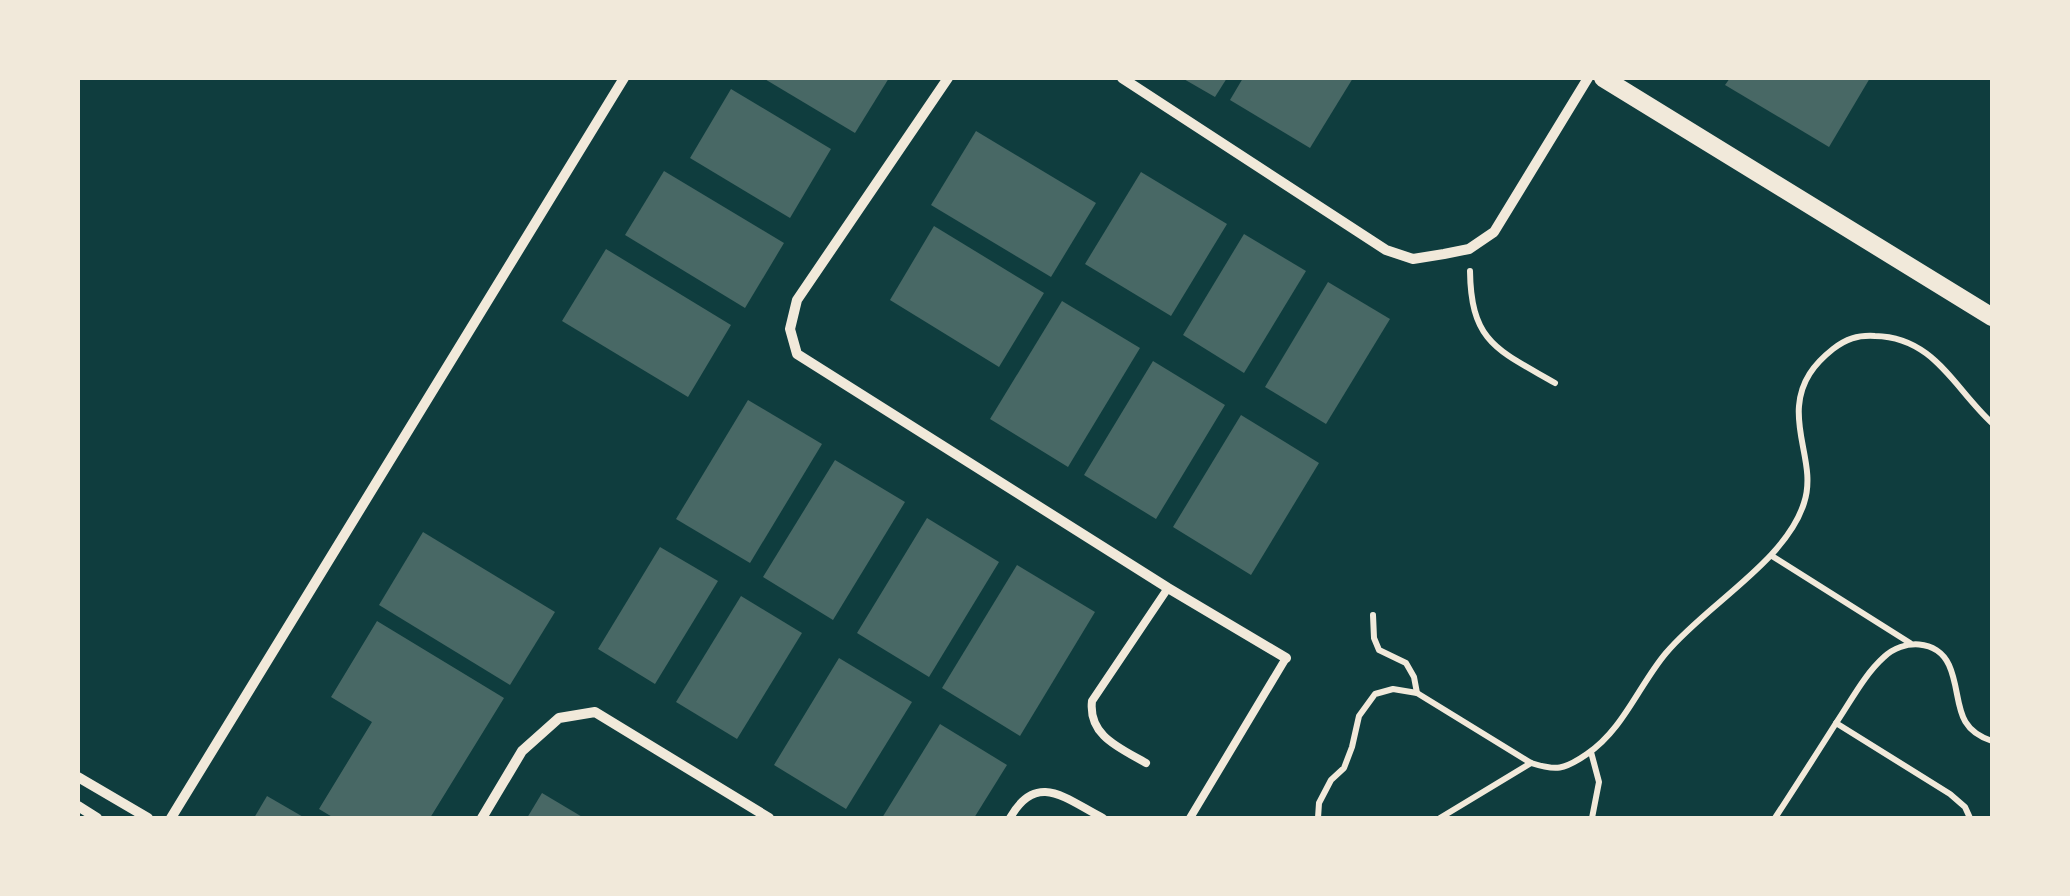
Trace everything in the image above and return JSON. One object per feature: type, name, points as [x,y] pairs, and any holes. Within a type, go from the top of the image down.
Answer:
[{"type":"street","points":[[172,818],[624,78]]},
{"type":"street","points":[[948,78],[798,300],[790,328],[798,354],[1286,658]]},
{"type":"street","points":[[1122,78],[1386,250],[1413,259],[1469,250],[1494,232],[1588,78]]},
{"type":"street","points":[[1602,78],[1992,317]]},
{"type":"street","points":[[482,818],[522,751],[559,718],[594,712],[769,818]]},
{"type":"street","points":[[78,777],[148,818]]},
{"type":"street","points":[[78,806],[97,818]]},
{"type":"lane","points":[[1146,763],[1106,739],[1095,726],[1092,701],[1168,588]]},
{"type":"lane","points":[[1190,818],[1286,658]]},
{"type":"lane","points":[[1010,818],[1026,797],[1051,791],[1103,818]]},
{"type":"path","points":[[1469,250],[1470,299],[1484,335],[1505,355],[1555,383]]},
{"type":"path","points":[[1318,818],[1319,803],[1331,780],[1344,768],[1359,716],[1374,694],[1394,689],[1417,693],[1530,763],[1552,770],[1590,752],[1615,727],[1665,654],[1704,613],[1772,556],[1792,532],[1805,502],[1809,471],[1798,408],[1803,384],[1818,360],[1847,338],[1892,336],[1915,345],[1935,359],[1992,423]]},
{"type":"path","points":[[1772,556],[1910,643],[1934,648],[1949,664],[1958,706],[1967,726],[1992,741]]},
{"type":"path","points":[[1372,615],[1374,638],[1380,650],[1406,663],[1417,693]]},
{"type":"path","points":[[1775,818],[1862,682],[1886,655],[1910,643]]},
{"type":"path","points":[[1836,723],[1950,794],[1970,818]]},
{"type":"path","points":[[1590,752],[1599,782],[1592,818]]},
{"type":"path","points":[[1440,818],[1530,763]]},
{"type":"building","points":[[763,78],[889,78],[855,133]]},
{"type":"building","points":[[1182,78],[1227,78],[1215,97]]},
{"type":"building","points":[[1243,78],[1353,78],[1310,148],[1230,100]]},
{"type":"building","points":[[1730,78],[1870,78],[1829,147],[1725,85]]},
{"type":"building","points":[[731,89],[831,149],[790,218],[690,158]]},
{"type":"building","points":[[976,131],[1096,203],[1051,277],[931,205]]},
{"type":"building","points":[[664,171],[784,243],[745,308],[625,235]]},
{"type":"building","points":[[1141,172],[1227,224],[1171,316],[1085,264]]},
{"type":"building","points":[[934,226],[1044,293],[999,367],[890,300]]},
{"type":"building","points":[[1244,234],[1306,271],[1244,373],[1183,335]]},
{"type":"building","points":[[606,249],[731,325],[688,397],[562,321]]},
{"type":"building","points":[[1328,282],[1390,319],[1326,424],[1265,387]]},
{"type":"building","points":[[1062,301],[1140,348],[1068,467],[990,419]]},
{"type":"building","points":[[1153,361],[1225,405],[1156,519],[1084,475]]},
{"type":"building","points":[[748,400],[822,444],[750,563],[676,519]]},
{"type":"building","points":[[1241,415],[1319,463],[1251,575],[1173,527]]},
{"type":"building","points":[[835,460],[905,502],[833,620],[763,577]]},
{"type":"building","points":[[927,518],[999,562],[929,677],[857,633]]},
{"type":"building","points":[[423,532],[555,612],[510,685],[379,605]]},
{"type":"building","points":[[660,547],[718,581],[655,684],[598,649]]},
{"type":"building","points":[[1017,565],[1095,612],[1020,736],[942,688]]},
{"type":"building","points":[[741,596],[802,633],[737,739],[676,702]]},
{"type":"building","points":[[377,621],[504,698],[430,818],[334,818],[319,809],[372,722],[331,697]]},
{"type":"building","points":[[839,658],[912,702],[846,809],[774,765]]},
{"type":"building","points":[[940,724],[1007,765],[974,818],[882,818]]},
{"type":"building","points":[[542,793],[584,818],[527,818]]},
{"type":"building","points":[[267,796],[305,818],[254,818]]}]
